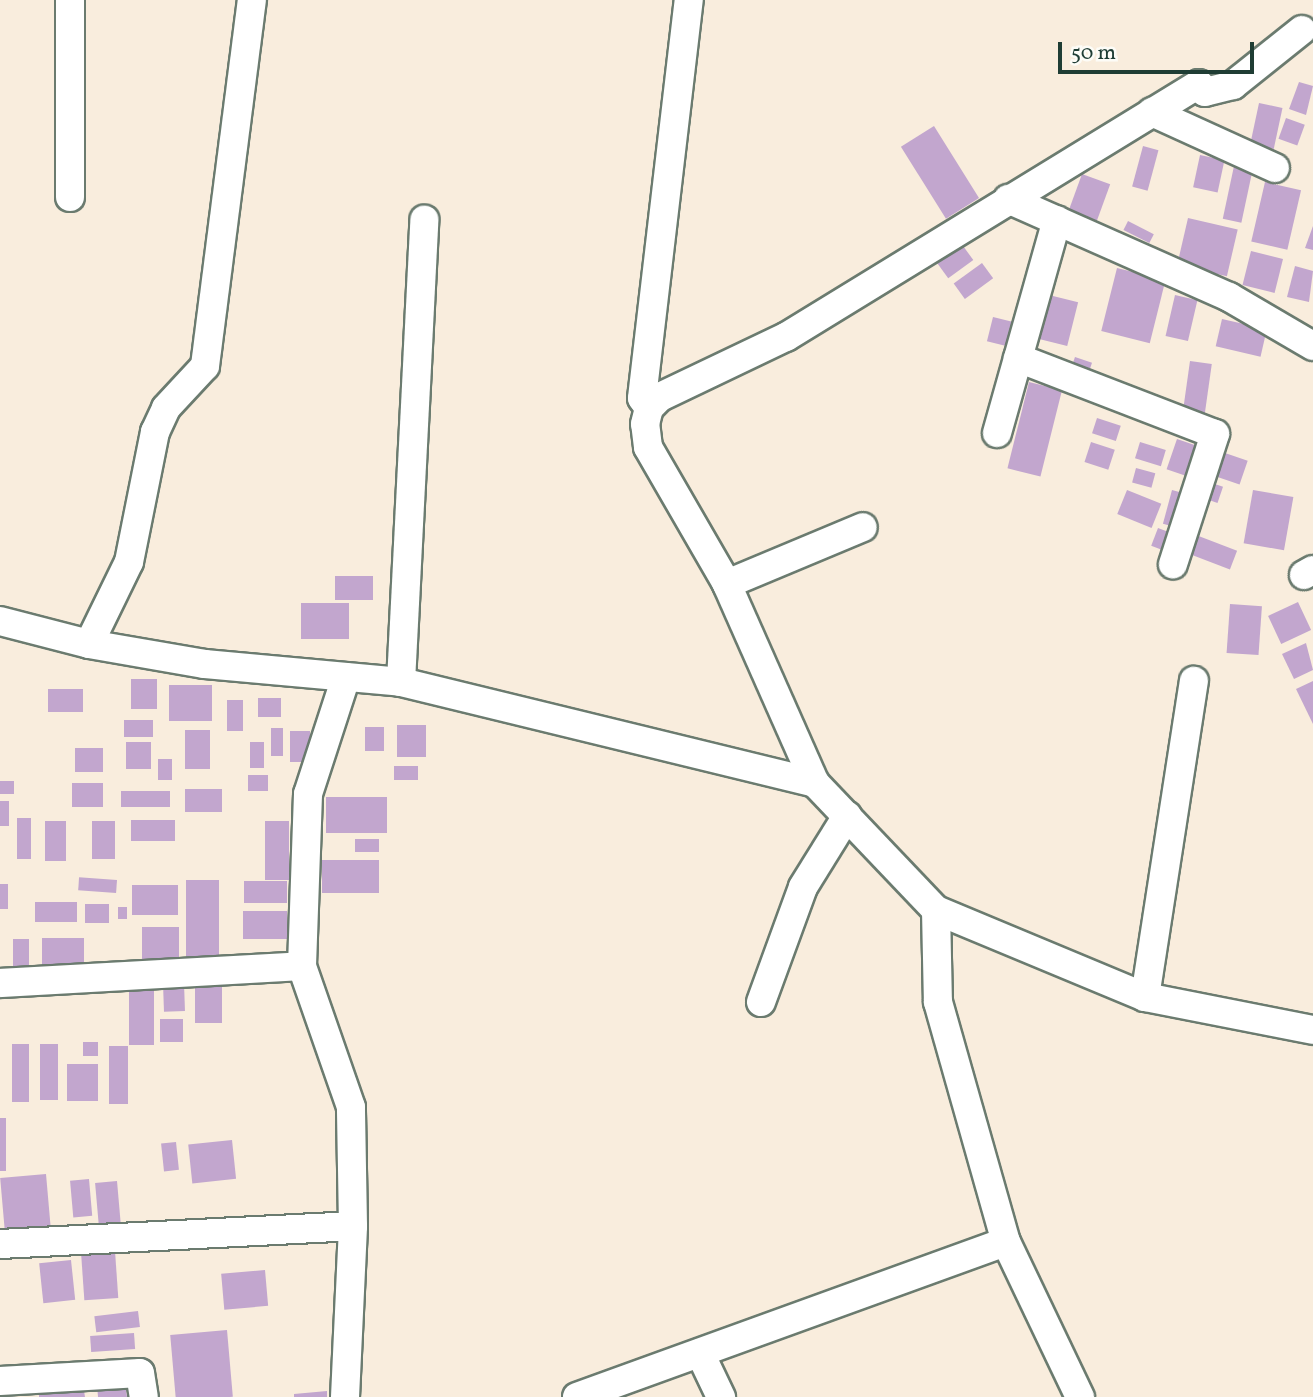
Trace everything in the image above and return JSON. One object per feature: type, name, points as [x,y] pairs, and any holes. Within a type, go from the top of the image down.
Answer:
[{"type":"street","points":[[70,0],[70,197]]},
{"type":"street","points":[[89,644],[129,562],[155,432],[166,408],[205,366],[252,0]]},
{"type":"street","points":[[689,0],[642,398],[649,408],[648,447],[727,583],[815,783],[936,910],[1145,997],[1313,1030]]},
{"type":"street","points":[[649,408],[660,397],[786,337],[1199,84],[1205,92],[1216,93],[1233,85],[1302,30]]},
{"type":"street","points":[[1152,112],[1275,169]]},
{"type":"street","points":[[1008,199],[1229,297],[1313,346]]},
{"type":"street","points":[[401,682],[424,220]]},
{"type":"street","points":[[997,433],[1057,220]]},
{"type":"street","points":[[1018,358],[1215,434],[1174,564]]},
{"type":"street","points":[[727,583],[863,527]]},
{"type":"street","points":[[0,621],[89,644],[205,664],[401,682],[815,783]]},
{"type":"street","points":[[345,1397],[353,1226],[351,1107],[302,966],[308,794],[346,677]]},
{"type":"street","points":[[1145,997],[1194,681]]},
{"type":"street","points":[[761,1002],[803,887],[847,816]]},
{"type":"street","points":[[936,910],[938,1002],[1006,1242],[1080,1397]]},
{"type":"street","points":[[0,983],[302,966]]},
{"type":"street","points":[[0,1244],[353,1226]]},
{"type":"street","points":[[577,1397],[1006,1242]]},
{"type":"street","points":[[700,1353],[721,1397]]},
{"type":"street","points":[[0,1381],[140,1373],[144,1397]]},
{"type":"building","points":[[1299,82],[1313,86],[1306,115],[1289,109]]},
{"type":"building","points":[[1259,103],[1282,108],[1274,149],[1250,144]]},
{"type":"building","points":[[1286,118],[1305,125],[1297,146],[1278,139]]},
{"type":"building","points":[[934,126],[979,198],[946,219],[901,147]]},
{"type":"building","points":[[1143,146],[1158,150],[1148,191],[1132,187]]},
{"type":"building","points":[[1200,155],[1224,160],[1218,192],[1193,187]]},
{"type":"building","points":[[1234,166],[1253,170],[1241,223],[1223,219]]},
{"type":"building","points":[[1082,174],[1110,184],[1093,230],[1065,220]]},
{"type":"building","points":[[1265,182],[1301,190],[1287,250],[1251,241]]},
{"type":"building","points":[[1188,218],[1238,229],[1227,276],[1177,265]]},
{"type":"building","points":[[1128,221],[1154,234],[1149,243],[1123,230]]},
{"type":"building","points":[[1313,226],[1313,250],[1305,248]]},
{"type":"building","points":[[958,239],[973,260],[948,278],[933,257]]},
{"type":"building","points":[[1251,251],[1283,259],[1275,293],[1243,285]]},
{"type":"building","points":[[982,263],[993,278],[965,299],[954,284]]},
{"type":"building","points":[[1295,266],[1313,271],[1309,302],[1287,297]]},
{"type":"building","points":[[1117,268],[1166,280],[1150,343],[1101,331]]},
{"type":"building","points":[[1049,295],[1078,302],[1067,346],[1038,339]]},
{"type":"building","points":[[1175,295],[1197,300],[1188,341],[1166,336]]},
{"type":"building","points":[[993,317],[1017,323],[1011,347],[987,341]]},
{"type":"building","points":[[1222,319],[1267,329],[1261,357],[1216,346]]},
{"type":"building","points":[[1075,357],[1092,363],[1088,375],[1071,369]]},
{"type":"building","points":[[1190,361],[1212,364],[1205,415],[1183,412]]},
{"type":"building","points":[[1029,382],[1062,390],[1040,477],[1007,468]]},
{"type":"building","points":[[1097,418],[1121,426],[1116,441],[1092,433]]},
{"type":"building","points":[[1177,439],[1200,447],[1189,477],[1167,469]]},
{"type":"building","points":[[1091,442],[1115,450],[1108,470],[1085,462]]},
{"type":"building","points":[[1140,442],[1166,450],[1161,466],[1135,458]]},
{"type":"building","points":[[1225,453],[1248,461],[1240,484],[1217,477]]},
{"type":"building","points":[[1136,468],[1155,473],[1151,488],[1132,482]]},
{"type":"building","points":[[1206,481],[1223,487],[1217,503],[1200,497]]},
{"type":"building","points":[[1127,490],[1161,504],[1152,528],[1117,514]]},
{"type":"building","points":[[1172,490],[1187,494],[1178,528],[1163,524]]},
{"type":"building","points":[[1253,490],[1293,497],[1284,550],[1244,543]]},
{"type":"building","points":[[1158,528],[1174,534],[1167,552],[1151,546]]},
{"type":"building","points":[[1196,535],[1237,551],[1230,569],[1189,554]]},
{"type":"building","points":[[335,576],[373,576],[373,600],[335,600]]},
{"type":"building","points":[[1298,602],[1311,630],[1281,644],[1268,616]]},
{"type":"building","points":[[301,603],[349,603],[349,639],[301,639]]},
{"type":"building","points":[[1230,604],[1262,606],[1259,655],[1227,653]]},
{"type":"building","points":[[1306,643],[1313,670],[1294,679],[1282,654]]},
{"type":"building","points":[[131,679],[157,679],[157,709],[131,709]]},
{"type":"building","points":[[1313,681],[1313,724],[1296,689]]},
{"type":"building","points":[[169,685],[212,685],[212,721],[169,721]]},
{"type":"building","points":[[48,689],[83,689],[83,712],[48,712]]},
{"type":"building","points":[[258,698],[281,698],[281,717],[258,717]]},
{"type":"building","points":[[227,700],[243,700],[243,731],[227,731]]},
{"type":"building","points":[[124,720],[153,720],[153,737],[124,737]]},
{"type":"building","points":[[397,725],[426,725],[426,757],[397,757]]},
{"type":"building","points":[[365,727],[384,727],[384,751],[365,751]]},
{"type":"building","points":[[271,728],[283,728],[283,756],[271,756]]},
{"type":"building","points":[[185,730],[210,730],[210,769],[185,769]]},
{"type":"building","points":[[290,731],[310,731],[310,762],[290,762]]},
{"type":"building","points":[[126,742],[151,742],[151,769],[126,769]]},
{"type":"building","points":[[250,742],[264,742],[264,768],[250,768]]},
{"type":"building","points":[[75,748],[103,748],[103,772],[75,772]]},
{"type":"building","points":[[158,759],[172,759],[172,780],[158,780]]},
{"type":"building","points":[[394,766],[418,766],[418,780],[394,780]]},
{"type":"building","points":[[248,775],[268,775],[268,791],[248,791]]},
{"type":"building","points":[[0,781],[14,781],[14,794],[0,794]]},
{"type":"building","points":[[72,783],[103,783],[103,807],[72,807]]},
{"type":"building","points":[[185,789],[222,789],[222,812],[185,812]]},
{"type":"building","points":[[121,791],[170,791],[170,807],[121,807]]},
{"type":"building","points":[[326,797],[387,797],[387,833],[326,833]]},
{"type":"building","points":[[0,801],[9,801],[9,826],[0,826]]},
{"type":"building","points":[[17,818],[31,818],[31,859],[17,859]]},
{"type":"building","points":[[131,820],[175,820],[175,841],[131,841]]},
{"type":"building","points":[[45,821],[66,821],[66,861],[45,861]]},
{"type":"building","points":[[92,821],[115,821],[115,859],[92,859]]},
{"type":"building","points":[[265,821],[289,821],[289,880],[265,880]]},
{"type":"building","points":[[355,839],[379,839],[379,852],[355,852]]},
{"type":"building","points":[[322,860],[379,860],[379,893],[322,893]]},
{"type":"building","points":[[79,877],[117,880],[116,893],[78,890]]},
{"type":"building","points":[[186,880],[219,880],[219,959],[186,959]]},
{"type":"building","points":[[244,881],[287,881],[287,903],[244,903]]},
{"type":"building","points":[[0,884],[8,884],[8,909],[0,909]]},
{"type":"building","points":[[132,885],[178,885],[178,915],[132,915]]},
{"type":"building","points":[[35,902],[77,902],[77,922],[35,922]]},
{"type":"building","points":[[85,904],[109,904],[109,923],[85,923]]},
{"type":"building","points":[[118,907],[127,907],[127,919],[118,919]]},
{"type":"building","points":[[243,911],[287,911],[287,939],[243,939]]},
{"type":"building","points":[[142,927],[179,927],[179,959],[142,959]]},
{"type":"building","points":[[42,938],[84,938],[84,974],[42,974]]},
{"type":"building","points":[[13,939],[29,939],[29,974],[13,974]]},
{"type":"building","points":[[195,982],[222,982],[222,1023],[195,1023]]},
{"type":"building","points":[[129,983],[154,983],[154,1045],[129,1045]]},
{"type":"building","points":[[184,983],[185,1011],[164,1012],[163,984]]},
{"type":"building","points":[[160,1019],[183,1019],[183,1042],[160,1042]]},
{"type":"building","points":[[83,1042],[98,1042],[98,1056],[83,1056]]},
{"type":"building","points":[[12,1044],[29,1044],[29,1102],[12,1102]]},
{"type":"building","points":[[40,1044],[58,1044],[58,1100],[40,1100]]},
{"type":"building","points":[[109,1046],[128,1046],[128,1104],[109,1104]]},
{"type":"building","points":[[67,1064],[98,1064],[98,1101],[67,1101]]},
{"type":"building","points":[[0,1118],[6,1118],[6,1171],[0,1171]]},
{"type":"building","points":[[232,1140],[236,1179],[192,1183],[188,1145]]},
{"type":"building","points":[[176,1142],[179,1170],[164,1171],[161,1144]]},
{"type":"building","points":[[46,1174],[51,1226],[5,1230],[0,1178]]},
{"type":"building","points":[[89,1179],[92,1216],[73,1218],[70,1181]]},
{"type":"building","points":[[117,1181],[121,1231],[99,1233],[95,1183]]},
{"type":"building","points":[[115,1251],[118,1298],[84,1300],[81,1253]]},
{"type":"building","points":[[71,1260],[75,1300],[43,1303],[39,1263]]},
{"type":"building","points":[[265,1270],[268,1306],[224,1310],[221,1274]]},
{"type":"building","points":[[138,1311],[140,1327],[96,1332],[94,1316]]},
{"type":"building","points":[[227,1330],[233,1397],[176,1397],[170,1335]]},
{"type":"building","points":[[134,1333],[135,1349],[91,1352],[90,1336]]},
{"type":"building","points":[[125,1381],[127,1397],[98,1397],[97,1384]]},
{"type":"building","points":[[84,1391],[85,1397],[39,1397],[39,1395]]},
{"type":"building","points":[[327,1391],[327,1397],[294,1397],[294,1394]]}]
